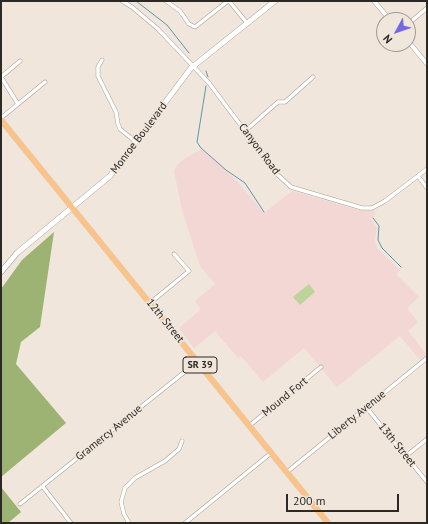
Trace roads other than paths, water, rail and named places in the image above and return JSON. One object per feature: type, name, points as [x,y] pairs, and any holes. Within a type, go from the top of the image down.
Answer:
[{"type":"main road","name":"Monroe Boulevard","points":[[1,272],[17,253],[104,182],[194,66],[274,1]]},
{"type":"main road","name":"12th Street","points":[[1,119],[328,523]]},
{"type":"street","name":"Canyon Road","points":[[122,1],[132,6],[158,29],[194,66],[220,95],[278,175],[287,184],[295,189],[362,208],[376,207],[427,169]]},
{"type":"street","points":[[166,1],[172,3],[192,27],[195,27],[228,1],[247,23]]},
{"type":"street","points":[[374,1],[383,12]]},
{"type":"street","points":[[416,17],[427,8]]},
{"type":"street","points":[[416,51],[427,64]]},
{"type":"street","points":[[102,60],[98,67],[98,76],[112,105],[120,129],[136,142]]},
{"type":"street","points":[[18,104],[1,77],[20,61]]},
{"type":"street","points":[[245,131],[278,102],[285,102],[313,77]]},
{"type":"street","points":[[1,119],[45,82]]},
{"type":"street","points":[[418,176],[427,188]]},
{"type":"street","points":[[150,303],[189,271],[174,254]]},
{"type":"street","name":"Liberty Avenue","points":[[287,472],[427,358]]},
{"type":"street","name":"Gramercy Avenue","points":[[20,504],[197,362]]},
{"type":"street","name":"Mound Fort","points":[[249,426],[322,367]]},
{"type":"street","name":"13th Street","points":[[366,407],[427,482]]},
{"type":"street","points":[[406,456],[427,438]]},
{"type":"street","points":[[130,523],[124,514],[121,502],[125,488],[134,478],[165,461],[179,449],[182,441]]},
{"type":"street","points":[[185,523],[271,453]]},
{"type":"street","points":[[43,487],[71,523]]},
{"type":"waterway","points":[[136,1],[167,25],[189,53]]},
{"type":"waterway","points":[[206,71],[208,77]]},
{"type":"waterway","points":[[206,86],[197,142],[201,148],[226,170],[245,183],[264,212]]},
{"type":"waterway","points":[[373,218],[379,226],[378,240],[382,248],[401,267]]}]
